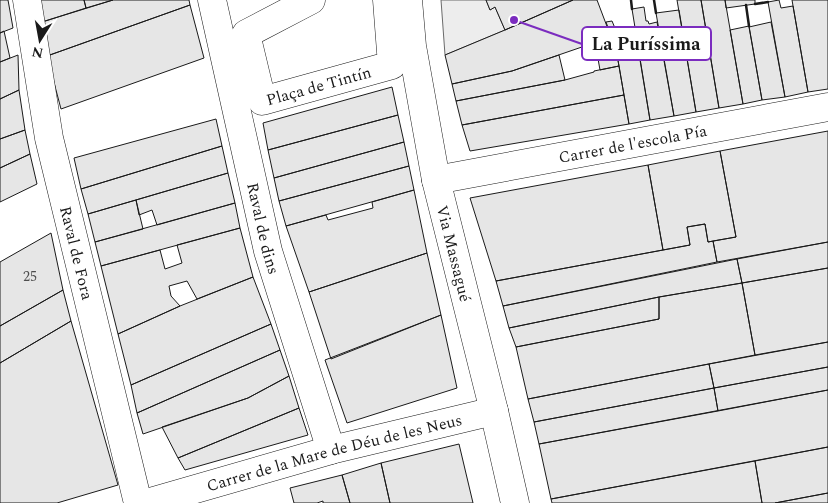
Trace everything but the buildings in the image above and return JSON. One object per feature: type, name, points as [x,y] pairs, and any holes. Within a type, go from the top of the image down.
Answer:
[{"type":"street","name":"Raval de Fora","points":[[27,0],[49,138],[138,503]]},
{"type":"street","name":"Raval de dins","points":[[212,0],[268,251],[331,450]]},
{"type":"street","name":"Plaça de Tintín","points":[[311,0],[246,34],[262,101],[392,65],[387,0]]},
{"type":"street","name":"Via Massagué","points":[[408,0],[412,46],[436,180],[515,503]]},
{"type":"street","name":"Carrer de l'escola Pía","points":[[436,180],[828,107]]},
{"type":"street","name":"Carrer de la Mare de Déu de les Neus","points":[[147,503],[331,450],[494,411]]},
{"type":"shaded area","points":[[441,0],[486,0],[490,10],[495,7],[505,30],[445,55]]},
{"type":"wall","points":[[631,0],[632,9]]},
{"type":"wall","points":[[654,0],[656,13]]},
{"type":"wall","points":[[755,4],[768,2]]},
{"type":"wall","points":[[746,5],[749,26]]},
{"type":"place","name":"La Puríssima","points":[[514,20]]}]
